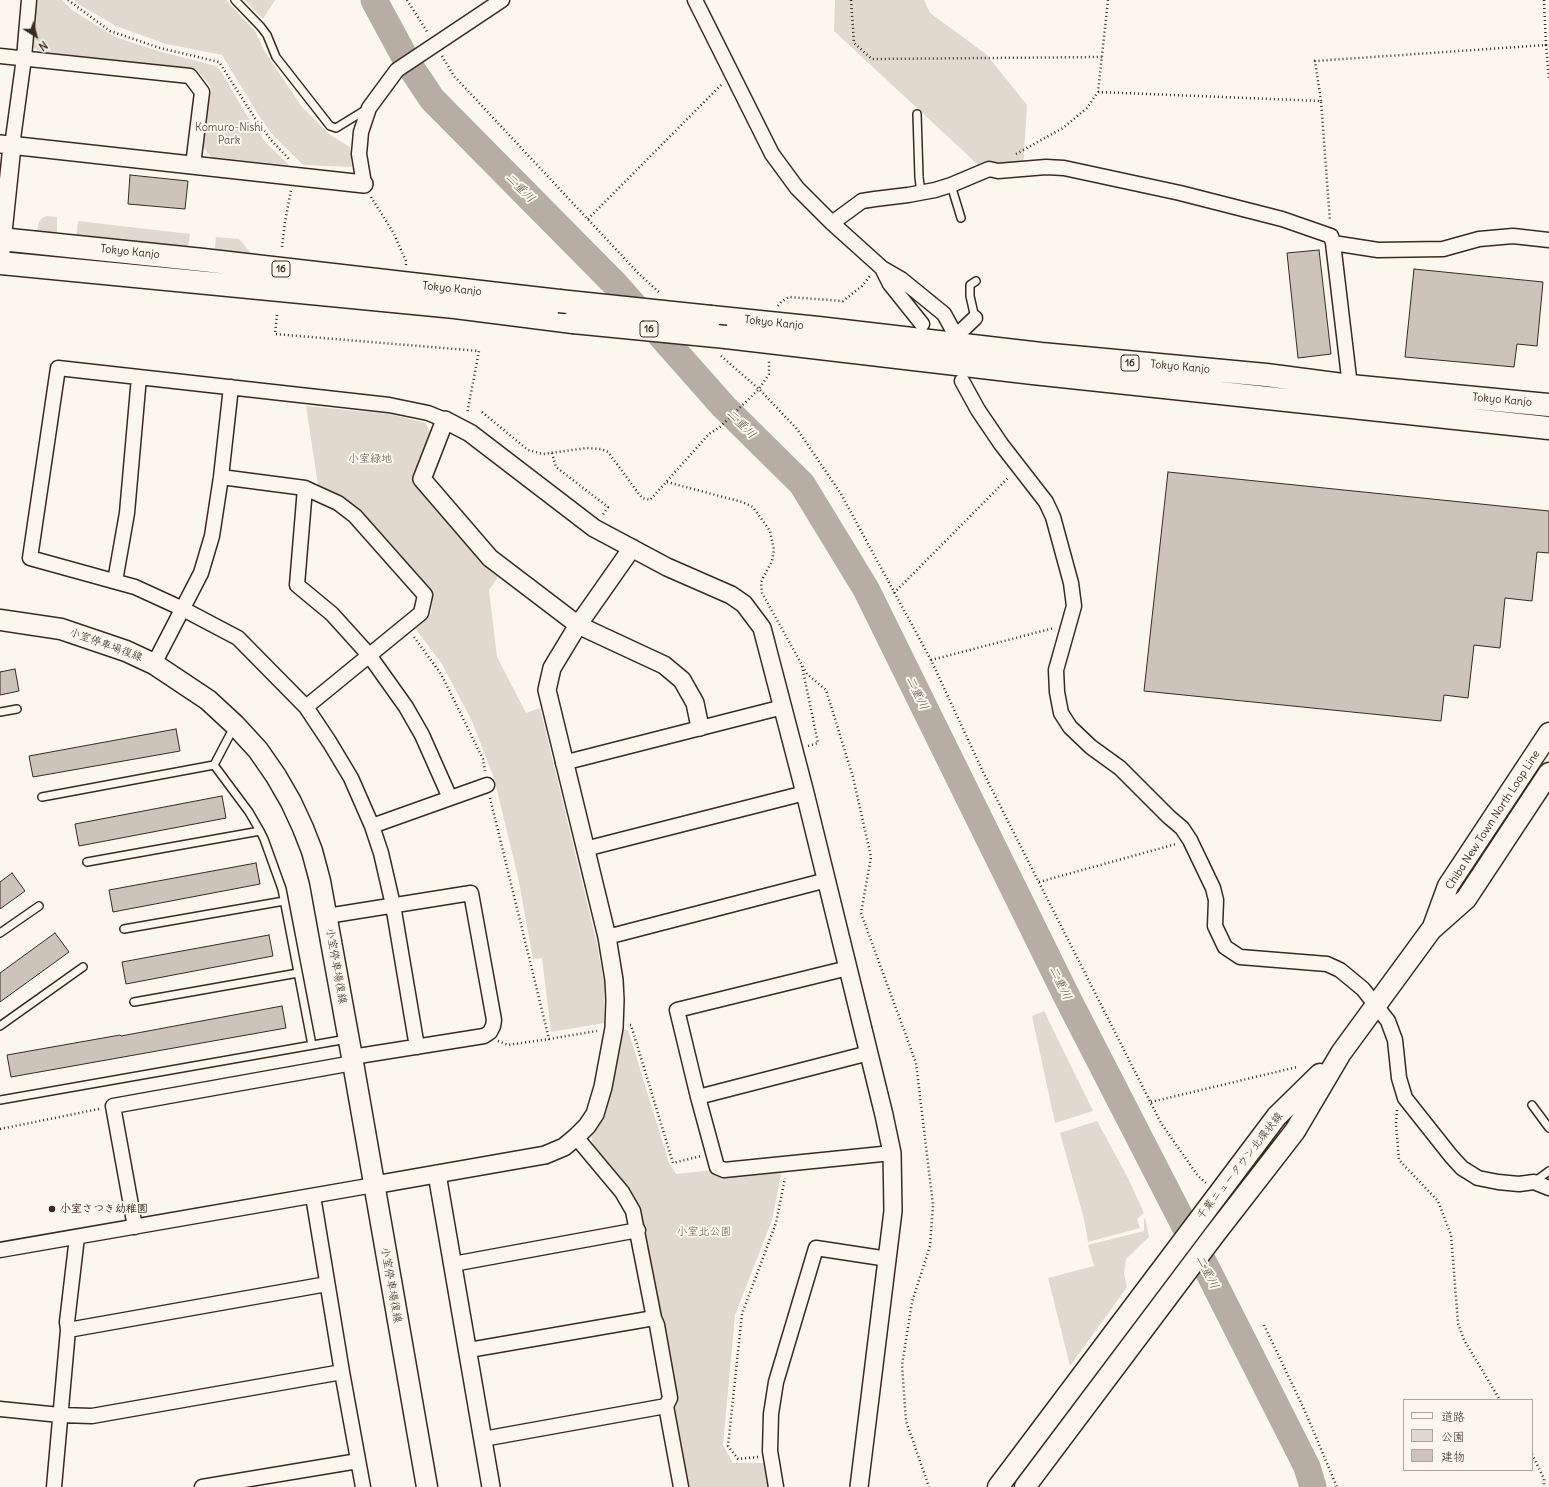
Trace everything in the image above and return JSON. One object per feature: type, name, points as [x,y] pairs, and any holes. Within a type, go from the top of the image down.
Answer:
[{"type":"highway","name":"Tokyo Kanjo","points":[[1,239],[203,260],[559,301],[818,328],[955,340],[1041,354],[1266,375],[1350,386],[1549,405]]},
{"type":"highway","name":"Tokyo Kanjo","points":[[0,262],[455,307],[573,322],[723,346],[1041,373],[1549,428]]},
{"type":"main road","name":"小室停車場復線","points":[[0,620],[61,629],[126,651],[154,664],[208,700],[235,725],[258,750],[276,776],[291,802],[312,851],[327,916],[427,1487]]},
{"type":"main road","name":"Chiba New Town North Loop Line","points":[[1431,930],[1448,886],[1549,733]]},
{"type":"main road","name":"Chiba New Town North Loop Line","points":[[1341,1052],[1377,1006],[1431,930],[1466,899],[1549,773]]},
{"type":"main road","name":"千葉ニュータウン北環状線","points":[[998,1487],[1277,1116],[1341,1052]]},
{"type":"main road","name":"千葉ニュータウン北環状線","points":[[1025,1487],[1215,1234],[1295,1131],[1341,1052]]},
{"type":"street","points":[[0,262],[6,145],[24,58],[29,0]]},
{"type":"street","points":[[6,145],[364,184],[359,154],[361,132],[369,108],[397,70],[502,0]]},
{"type":"street","points":[[695,0],[772,154],[797,188],[832,223],[880,266],[901,279],[944,314],[955,340],[975,318]]},
{"type":"street","points":[[0,56],[190,76],[202,92],[193,165]]},
{"type":"street","points":[[832,223],[862,202],[920,193],[951,185],[989,169],[998,170],[1046,167],[1064,168],[1241,208],[1282,219],[1332,240],[1378,250],[1443,249],[1480,239],[1513,236],[1549,240]]},
{"type":"street","points":[[1332,240],[1350,386]]},
{"type":"street","points":[[880,266],[890,284],[922,324]]},
{"type":"street","points":[[417,1047],[392,905],[381,853],[372,826],[351,778],[306,707],[238,638],[183,609],[135,587],[30,558],[58,368],[389,405],[428,413],[464,430],[594,528],[667,567],[731,595],[744,604],[762,628],[827,880],[892,1153],[893,1210],[859,1487]]},
{"type":"street","points":[[115,581],[127,513],[139,377]]},
{"type":"street","points":[[962,381],[978,410],[1046,502],[1053,517],[1071,583],[1074,606],[1056,670],[1057,692],[1061,714],[1070,727],[1120,768],[1182,828],[1190,840],[1213,888],[1216,900],[1215,926],[1225,947],[1240,957],[1327,964],[1340,970],[1355,981],[1388,1021],[1395,1040],[1399,1078],[1401,1089],[1405,1098],[1433,1135],[1462,1168],[1478,1178],[1519,1184],[1534,1182],[1549,1188]]},
{"type":"street","points":[[154,664],[201,573],[212,536],[221,477],[231,387]]},
{"type":"street","points":[[445,420],[422,479],[490,558],[578,625],[664,665],[682,680],[695,703],[700,728]]},
{"type":"street","points":[[221,477],[305,488],[338,503],[355,516],[425,595],[421,613],[306,707]]},
{"type":"street","points":[[305,488],[297,585],[332,614],[369,655],[406,707],[422,735],[450,798]]},
{"type":"street","points":[[0,1250],[545,1155],[564,1147],[587,1126],[599,1105],[614,1028],[614,980],[607,937],[563,763],[547,690],[552,668],[578,625],[632,548]]},
{"type":"street","points":[[563,763],[783,708]]},
{"type":"street","points":[[372,826],[487,785]]},
{"type":"street","points":[[585,849],[805,793]]},
{"type":"street","points":[[607,937],[827,880]]},
{"type":"street","points":[[135,1227],[113,1106],[351,1053],[417,1047],[484,1036],[490,1032],[494,1020],[471,893],[327,916]]},
{"type":"street","points":[[848,968],[677,1010],[717,1168],[724,1170],[892,1153]]},
{"type":"street","points":[[698,1097],[869,1053]]},
{"type":"street","points":[[576,1137],[622,1192],[633,1211],[638,1230],[654,1318],[657,1325],[670,1398],[666,1406],[681,1487]]},
{"type":"street","points":[[437,1174],[452,1264],[469,1350],[491,1487]]},
{"type":"street","points":[[313,1196],[342,1372],[363,1487]]},
{"type":"street","points":[[452,1264],[638,1230]]},
{"type":"street","points":[[54,1487],[68,1330],[67,1322],[77,1237]]},
{"type":"street","points":[[776,1487],[771,1457],[771,1414],[776,1382],[816,1248],[888,1258]]},
{"type":"street","points":[[68,1330],[327,1284]]},
{"type":"street","points":[[469,1350],[654,1318]]},
{"type":"street","points":[[0,1408],[60,1415],[92,1416],[342,1372]]},
{"type":"street","points":[[483,1439],[666,1406]]},
{"type":"street","points":[[202,1487],[358,1461]]},
{"type":"lane","points":[[235,0],[262,27],[267,35],[276,58],[330,126],[336,128],[369,108]]},
{"type":"lane","points":[[917,114],[920,193]]},
{"type":"lane","points":[[951,185],[961,218]]},
{"type":"lane","points":[[975,318],[970,296],[970,285],[976,281]]},
{"type":"lane","points":[[0,712],[17,709]]},
{"type":"lane","points":[[214,765],[235,725]]},
{"type":"lane","points":[[42,797],[214,765]]},
{"type":"lane","points":[[214,765],[246,807],[260,831],[280,882],[312,1045]]},
{"type":"lane","points":[[87,862],[260,831]]},
{"type":"lane","points":[[124,929],[284,901]]},
{"type":"lane","points":[[0,933],[39,906]]},
{"type":"lane","points":[[0,1026],[83,967]]},
{"type":"lane","points":[[134,1002],[298,973]]},
{"type":"lane","points":[[0,1100],[312,1045],[351,1053]]},
{"type":"lane","points":[[1532,1106],[1549,1128]]},
{"type":"lane","points":[[1534,1182],[1549,1171]]},
{"type":"path","points":[[407,0],[431,47],[454,76],[639,274],[665,298]]},
{"type":"path","points":[[852,0],[854,43],[872,59],[1102,57]]},
{"type":"path","points":[[989,169],[1063,128],[1087,108],[1098,92],[1108,0]]},
{"type":"path","points":[[1544,0],[1549,79]]},
{"type":"path","points":[[1332,240],[1321,101],[1315,61],[1546,45]]},
{"type":"path","points":[[588,219],[732,74]]},
{"type":"path","points":[[1098,92],[1321,101]]},
{"type":"path","points":[[364,184],[393,232],[406,261],[406,271],[403,283]]},
{"type":"path","points":[[777,308],[781,302],[789,297],[843,301],[862,286],[880,266]]},
{"type":"path","points":[[276,315],[275,334],[479,351],[464,430]]},
{"type":"path","points":[[723,346],[759,389],[797,429],[841,494],[930,660],[984,774],[1161,1123],[1198,1176],[1209,1186]]},
{"type":"path","points":[[482,412],[528,450],[543,454],[587,448],[601,449],[608,452],[642,498],[650,500],[709,434],[720,427],[759,389],[768,374],[769,358]]},
{"type":"path","points":[[552,453],[556,467],[608,507],[594,528]]},
{"type":"path","points":[[894,593],[1019,467]]},
{"type":"path","points":[[406,625],[441,674],[483,759],[487,785],[549,1039]]},
{"type":"path","points":[[930,660],[1053,628],[1068,629]]},
{"type":"path","points":[[794,751],[818,743],[801,662]]},
{"type":"path","points":[[1039,882],[1190,840]]},
{"type":"path","points":[[484,1036],[508,1045],[631,1025],[673,1163],[713,1153]]},
{"type":"path","points":[[1151,1102],[1296,1067]]},
{"type":"path","points":[[1401,1089],[1398,1100],[1396,1124],[1399,1160],[1438,1201],[1451,1235],[1458,1323],[1464,1340],[1499,1399]]},
{"type":"path","points":[[0,1129],[113,1106]]},
{"type":"path","points":[[771,1457],[738,1458],[728,1446],[742,1314],[776,1223],[787,1164]]},
{"type":"path","points":[[1264,1325],[1304,1409],[1337,1487]]},
{"type":"path","points":[[1533,1456],[1544,1479],[1544,1487]]},
{"type":"green space","name":"Komuro-Nishi Park","points":[[37,0],[62,0],[72,10],[115,37],[158,51],[216,66],[220,70],[253,126],[267,144],[289,165],[211,157],[201,144],[211,87],[196,69],[44,53],[34,48],[32,43]]},
{"type":"green space","points":[[74,0],[226,0],[255,31],[265,52],[302,107],[330,135],[350,147],[352,167],[303,165],[274,136],[261,119],[222,55],[166,44],[116,26],[78,4]]},
{"type":"green space","points":[[245,0],[275,0],[263,19]]},
{"type":"green space","points":[[835,0],[924,0],[930,13],[986,54],[1027,105],[1023,168],[989,175],[834,31]]},
{"type":"green space","points":[[47,216],[57,217],[57,237],[36,234],[39,222],[42,218]]},
{"type":"green space","points":[[78,221],[190,234],[187,253],[76,239]]},
{"type":"green space","points":[[216,237],[239,239],[256,259],[214,256]]},
{"type":"green space","name":"小室緑地","points":[[306,406],[389,414],[426,423],[430,434],[412,481],[487,563],[500,574],[489,590],[497,657],[526,713],[540,708],[596,940],[604,982],[604,1023],[551,1032],[542,958],[533,959],[518,877],[494,778],[472,721],[442,664],[415,628],[431,614],[433,593],[362,512],[341,496],[318,485]]},
{"type":"green space","points":[[1044,1011],[1093,1111],[1055,1123],[1032,1016]]},
{"type":"green space","name":"小室北公園","points":[[622,1030],[628,1030],[669,1163],[676,1174],[713,1170],[726,1178],[782,1170],[772,1220],[735,1315],[723,1445],[733,1463],[765,1463],[768,1487],[686,1487],[643,1228],[593,1146],[591,1135],[604,1116]]},
{"type":"green space","points":[[1097,1121],[1128,1178],[1144,1213],[1137,1219],[1140,1228],[1088,1242],[1084,1219],[1060,1133]]},
{"type":"green space","points":[[1145,1217],[1149,1237],[1126,1259],[1124,1274],[1127,1287],[1070,1366],[1048,1278],[1094,1266],[1088,1245],[1144,1231]]},
{"type":"building","points":[[130,175],[188,181],[185,209],[128,204]]},
{"type":"building","points":[[1319,250],[1331,354],[1298,358],[1287,253]]},
{"type":"building","points":[[1414,269],[1543,282],[1537,346],[1517,344],[1514,367],[1405,357]]},
{"type":"building","points":[[1168,472],[1549,511],[1549,553],[1537,552],[1532,601],[1505,598],[1500,648],[1474,645],[1468,698],[1444,695],[1441,721],[1144,691]]},
{"type":"building","points":[[15,669],[19,691],[0,695],[0,672]]},
{"type":"building","points":[[176,729],[180,751],[33,777],[29,756]]},
{"type":"building","points":[[222,796],[226,818],[79,846],[75,824]]},
{"type":"building","points":[[256,863],[260,884],[113,912],[109,890]]},
{"type":"building","points":[[12,873],[25,891],[0,909],[0,882]]},
{"type":"building","points":[[55,933],[69,952],[0,1002],[0,973]]},
{"type":"building","points":[[269,935],[273,956],[126,984],[122,962]]},
{"type":"building","points":[[282,1006],[286,1028],[11,1077],[7,1055],[121,1036]]},
{"type":"waterway","name":"二重川","points":[[374,0],[408,63],[432,99],[615,284],[724,407],[802,484],[866,589],[1068,999],[1307,1467],[1313,1487]]},
{"type":"place","name":"小室さつき幼稚園","points":[[52,1209]]}]
